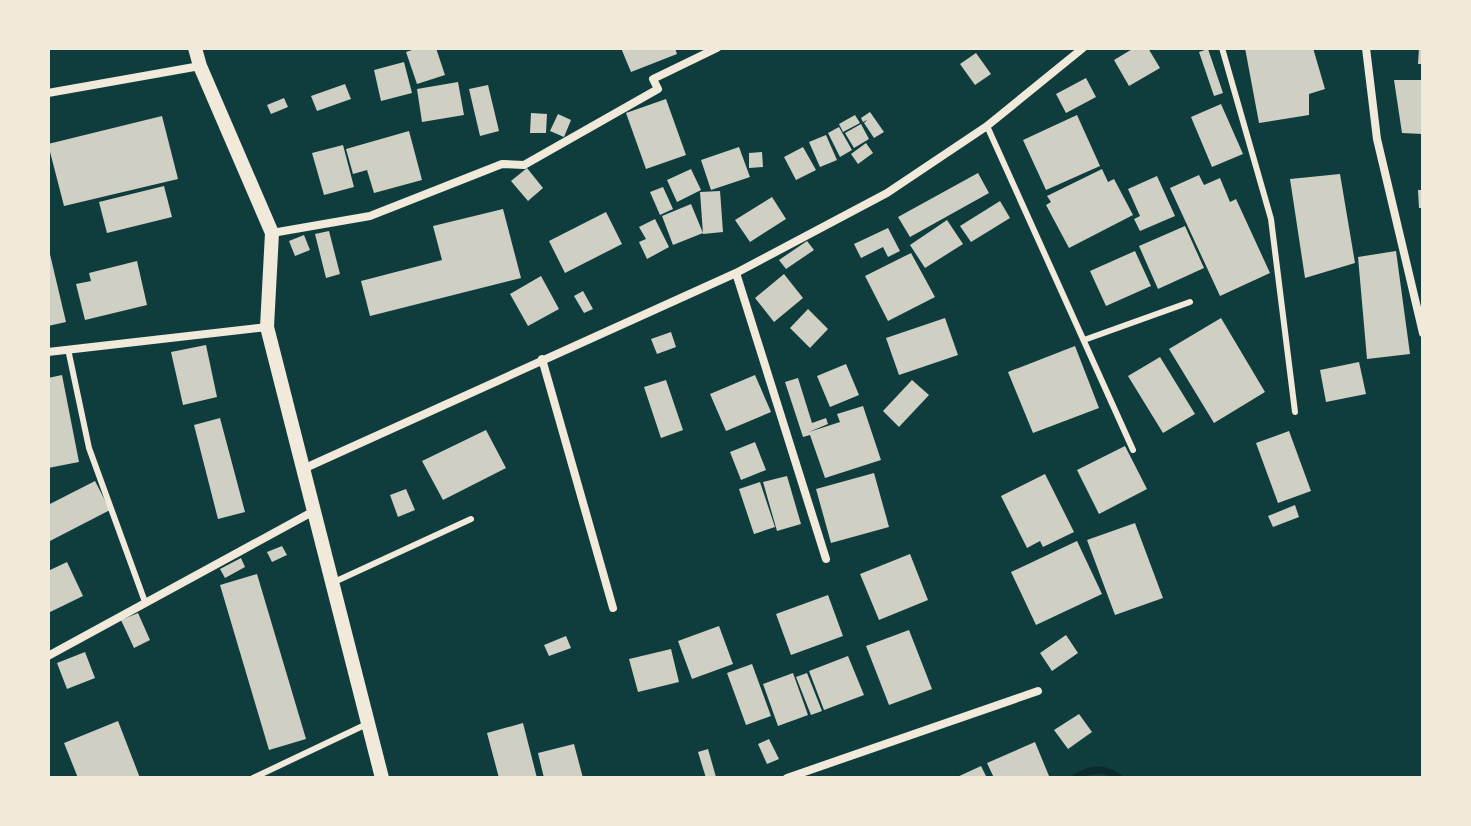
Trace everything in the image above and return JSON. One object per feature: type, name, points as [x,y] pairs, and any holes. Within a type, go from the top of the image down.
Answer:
[{"type":"street","points":[[195,48],[272,233],[267,327],[382,778]]},
{"type":"street","points":[[272,233],[370,216],[502,164],[524,165],[658,89],[653,79],[717,48]]},
{"type":"street","points":[[303,469],[736,273],[887,193],[987,126],[1083,48]]},
{"type":"street","points":[[1366,48],[1377,139],[1423,333]]},
{"type":"street","points":[[48,93],[200,66]]},
{"type":"street","points":[[736,273],[826,559]]},
{"type":"street","points":[[48,352],[267,327]]},
{"type":"street","points":[[542,359],[613,608]]},
{"type":"street","points":[[48,656],[314,511]]},
{"type":"street","points":[[787,778],[1038,691]]},
{"type":"lane","points":[[1222,48],[1271,219],[1295,412]]},
{"type":"lane","points":[[987,126],[1133,450]]},
{"type":"lane","points":[[1084,340],[1190,302]]},
{"type":"lane","points":[[68,349],[89,448],[145,602]]},
{"type":"lane","points":[[332,583],[471,519]]},
{"type":"lane","points":[[253,778],[369,723]]},
{"type":"building","points":[[436,48],[445,75],[417,84],[406,52]]},
{"type":"building","points":[[621,48],[675,48],[677,54],[631,72]]},
{"type":"building","points":[[1134,48],[1148,48],[1160,68],[1129,86],[1114,60]]},
{"type":"building","points":[[1245,48],[1313,48],[1325,89],[1309,94],[1309,115],[1259,123]]},
{"type":"building","points":[[1419,48],[1423,48],[1423,64],[1418,64]]},
{"type":"building","points":[[1208,49],[1223,93],[1214,96],[1199,52]]},
{"type":"building","points":[[976,53],[991,74],[975,85],[960,64]]},
{"type":"building","points":[[404,62],[412,93],[381,101],[374,70]]},
{"type":"building","points":[[1086,78],[1096,97],[1066,113],[1056,94]]},
{"type":"building","points":[[1394,80],[1423,80],[1423,134],[1402,133]]},
{"type":"building","points":[[458,82],[464,115],[422,122],[417,89]]},
{"type":"building","points":[[345,84],[351,99],[317,111],[311,96]]},
{"type":"building","points":[[488,85],[499,131],[480,136],[469,89]]},
{"type":"building","points":[[284,98],[288,107],[271,114],[267,105]]},
{"type":"building","points":[[666,99],[686,155],[646,169],[626,113]]},
{"type":"building","points":[[1221,104],[1243,154],[1212,167],[1191,117]]},
{"type":"building","points":[[870,112],[884,132],[874,138],[864,123],[867,120],[863,122],[861,118]]},
{"type":"building","points":[[531,113],[547,114],[546,133],[530,133]]},
{"type":"building","points":[[558,114],[571,120],[564,137],[550,131]]},
{"type":"building","points":[[855,115],[860,123],[843,132],[839,124]]},
{"type":"building","points":[[1077,115],[1100,166],[1046,190],[1023,140]]},
{"type":"building","points":[[162,116],[178,179],[64,206],[48,144]]},
{"type":"building","points":[[861,124],[869,139],[854,148],[845,133]]},
{"type":"building","points":[[839,127],[852,150],[840,157],[828,133]]},
{"type":"building","points":[[409,131],[422,180],[374,193],[367,170],[353,174],[346,149]]},
{"type":"building","points":[[826,135],[837,160],[820,167],[809,142]]},
{"type":"building","points":[[866,143],[873,153],[858,164],[851,154]]},
{"type":"building","points":[[343,145],[354,187],[324,195],[312,153]]},
{"type":"building","points":[[739,147],[750,177],[711,190],[701,160]]},
{"type":"building","points":[[803,147],[816,170],[796,180],[784,157]]},
{"type":"building","points":[[762,152],[763,167],[749,168],[749,153]]},
{"type":"building","points":[[527,168],[543,188],[528,201],[511,181]]},
{"type":"building","points":[[691,169],[701,190],[677,202],[667,180]]},
{"type":"building","points":[[1102,169],[1108,182],[1114,179],[1133,215],[1069,248],[1046,205],[1051,202],[1047,196]]},
{"type":"building","points":[[978,173],[989,193],[910,237],[898,217]]},
{"type":"building","points":[[1340,174],[1355,263],[1305,278],[1290,179]]},
{"type":"building","points":[[1199,175],[1204,185],[1220,178],[1230,202],[1236,199],[1270,273],[1220,296],[1170,188]]},
{"type":"building","points":[[1157,176],[1175,216],[1140,231],[1134,219],[1140,216],[1128,189]]},
{"type":"building","points":[[164,186],[172,217],[107,233],[99,202]]},
{"type":"building","points":[[663,187],[673,209],[660,215],[650,192]]},
{"type":"building","points":[[1418,190],[1423,190],[1423,208],[1419,208]]},
{"type":"building","points":[[720,191],[723,232],[703,234],[700,192]]},
{"type":"building","points":[[772,197],[786,219],[750,242],[735,220]]},
{"type":"building","points":[[1000,201],[1010,218],[971,242],[960,226]]},
{"type":"building","points":[[691,204],[703,233],[673,245],[662,216]]},
{"type":"building","points":[[503,209],[521,278],[370,316],[361,281],[442,260],[433,226]]},
{"type":"building","points":[[606,212],[622,244],[565,273],[549,241]]},
{"type":"building","points":[[655,219],[669,247],[647,259],[639,242],[646,239],[639,227]]},
{"type":"building","points":[[947,220],[963,244],[925,268],[910,245]]},
{"type":"building","points":[[1185,226],[1204,268],[1158,289],[1139,246]]},
{"type":"building","points":[[888,228],[900,251],[888,257],[883,247],[861,258],[854,244]]},
{"type":"building","points":[[329,231],[340,274],[326,278],[315,234]]},
{"type":"building","points":[[304,235],[310,250],[295,256],[289,241]]},
{"type":"building","points":[[807,241],[814,250],[786,269],[779,260]]},
{"type":"building","points":[[48,251],[66,322],[48,326]]},
{"type":"building","points":[[1135,251],[1151,286],[1106,306],[1090,271]]},
{"type":"building","points":[[1396,251],[1410,354],[1367,359],[1358,257]]},
{"type":"building","points":[[911,253],[935,297],[888,321],[865,276]]},
{"type":"building","points":[[137,261],[147,305],[85,320],[76,284],[91,281],[89,273]]},
{"type":"building","points":[[784,274],[803,298],[774,322],[755,298]]},
{"type":"building","points":[[541,276],[559,309],[528,326],[510,294]]},
{"type":"building","points":[[583,291],[593,309],[584,313],[574,296]]},
{"type":"building","points":[[808,309],[828,329],[810,348],[790,328]]},
{"type":"building","points":[[945,318],[958,355],[899,375],[886,338]]},
{"type":"building","points":[[1221,318],[1265,392],[1214,423],[1169,349]]},
{"type":"building","points":[[671,332],[676,347],[657,354],[651,339]]},
{"type":"building","points":[[206,345],[217,397],[183,405],[171,352]]},
{"type":"building","points":[[1075,346],[1099,408],[1033,433],[1008,372]]},
{"type":"building","points":[[1160,357],[1195,414],[1163,433],[1128,376]]},
{"type":"building","points":[[1359,362],[1366,394],[1326,402],[1320,370]]},
{"type":"building","points":[[846,364],[859,395],[830,407],[817,376]]},
{"type":"building","points":[[62,375],[79,462],[48,468],[48,378]]},
{"type":"building","points":[[755,375],[771,412],[726,431],[710,394]]},
{"type":"building","points":[[798,378],[812,423],[826,418],[828,424],[809,432],[840,422],[837,414],[863,406],[881,460],[825,478],[810,435],[803,437],[785,382]]},
{"type":"building","points":[[666,380],[683,430],[661,438],[644,387]]},
{"type":"building","points":[[912,380],[929,395],[899,427],[883,411]]},
{"type":"building","points":[[220,418],[245,512],[218,519],[194,425]]},
{"type":"building","points":[[486,430],[506,468],[443,500],[422,461]]},
{"type":"building","points":[[1289,431],[1311,491],[1278,503],[1256,443]]},
{"type":"building","points":[[755,442],[766,470],[741,480],[730,452]]},
{"type":"building","points":[[1125,446],[1147,489],[1099,514],[1077,470]]},
{"type":"building","points":[[874,473],[889,527],[831,543],[816,489]]},
{"type":"building","points":[[1045,474],[1074,532],[1043,547],[1040,541],[1027,548],[1001,496]]},
{"type":"building","points":[[787,476],[801,524],[777,531],[763,482]]},
{"type":"building","points":[[95,481],[110,510],[48,542],[48,505]]},
{"type":"building","points":[[760,482],[775,527],[754,534],[739,489]]},
{"type":"building","points":[[406,489],[415,510],[398,517],[390,495]]},
{"type":"building","points":[[1295,505],[1299,517],[1273,527],[1268,516]]},
{"type":"building","points":[[1135,523],[1163,598],[1115,615],[1087,540]]},
{"type":"building","points":[[1077,541],[1102,594],[1036,625],[1011,572]]},
{"type":"building","points":[[282,546],[287,555],[272,562],[267,552]]},
{"type":"building","points":[[910,554],[928,600],[879,620],[860,574]]},
{"type":"building","points":[[241,558],[245,567],[225,578],[220,569]]},
{"type":"building","points":[[67,562],[83,596],[48,613],[48,571]]},
{"type":"building","points":[[257,574],[306,739],[269,750],[220,585]]},
{"type":"building","points":[[828,595],[843,636],[791,655],[776,614]]},
{"type":"building","points":[[138,613],[150,640],[134,648],[121,620]]},
{"type":"building","points":[[719,626],[733,664],[692,679],[678,641]]},
{"type":"building","points":[[909,630],[932,689],[889,705],[866,646]]},
{"type":"building","points":[[1066,635],[1078,653],[1052,671],[1040,653]]},
{"type":"building","points":[[566,636],[571,648],[549,656],[544,645]]},
{"type":"building","points":[[671,649],[679,682],[638,692],[629,659]]},
{"type":"building","points":[[85,652],[95,678],[67,689],[57,663]]},
{"type":"building","points":[[848,656],[864,695],[824,710],[809,671]]},
{"type":"building","points":[[752,664],[771,716],[746,725],[727,673]]},
{"type":"building","points":[[793,673],[808,715],[778,726],[763,684]]},
{"type":"building","points":[[807,673],[822,711],[811,715],[796,677]]},
{"type":"building","points":[[1079,714],[1092,732],[1068,749],[1054,730]]},
{"type":"building","points":[[118,721],[140,778],[78,778],[64,743]]},
{"type":"building","points":[[523,723],[537,778],[499,778],[487,733]]},
{"type":"building","points":[[769,739],[779,759],[767,764],[758,744]]},
{"type":"building","points":[[1035,742],[1049,776],[994,778],[987,763]]},
{"type":"building","points":[[574,744],[583,778],[544,778],[538,753]]},
{"type":"building","points":[[708,749],[714,778],[706,778],[698,752]]},
{"type":"building","points":[[981,766],[987,778],[955,778]]},
{"type":"waterway","points":[[1075,778],[1098,770],[1120,778]]}]
